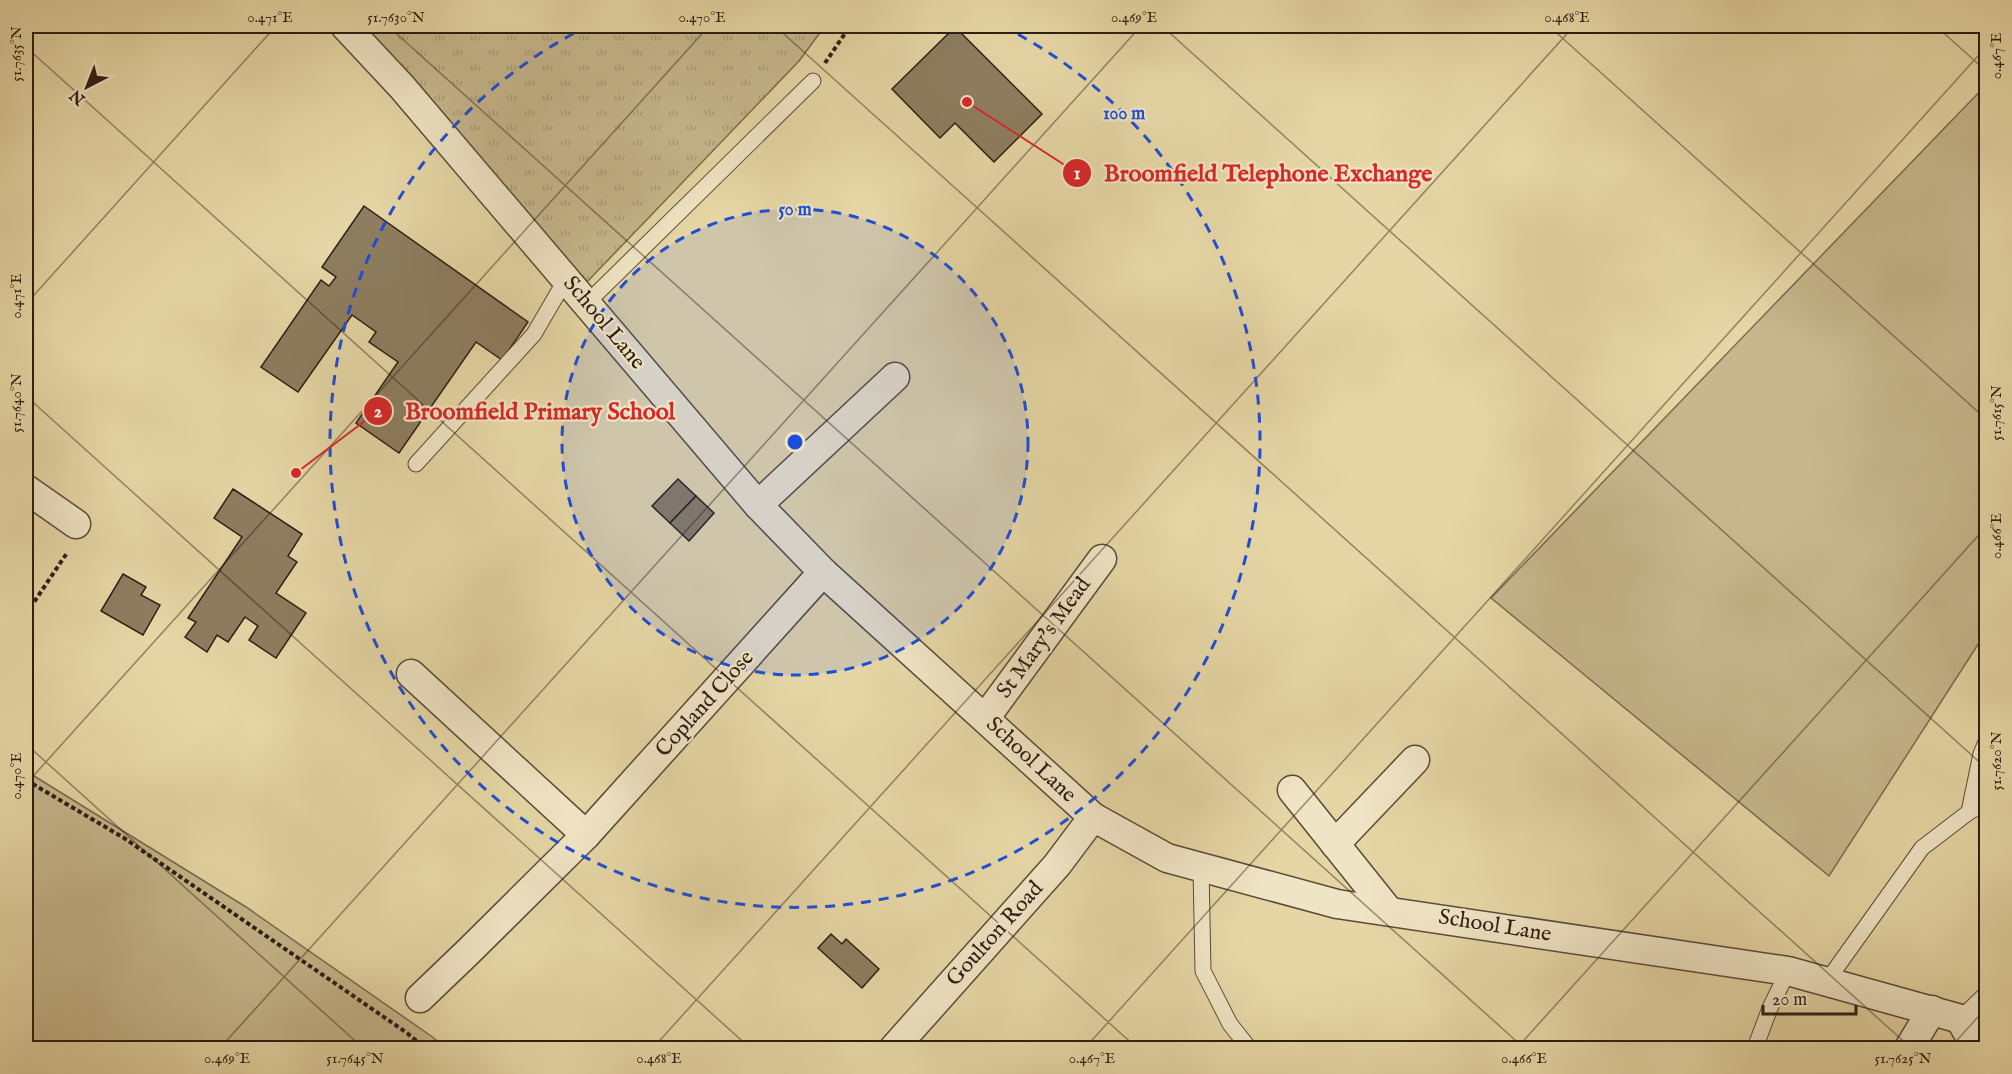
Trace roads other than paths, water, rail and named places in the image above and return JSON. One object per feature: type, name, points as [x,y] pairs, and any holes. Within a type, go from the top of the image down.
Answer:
[{"type":"street","name":"School Lane","points":[[345,26],[402,87],[758,505],[823,572],[986,717],[1093,817],[1167,858],[1337,904],[1788,971],[1973,1022]]},
{"type":"street","points":[[758,505],[895,377]]},
{"type":"street","points":[[26,489],[76,524]]},
{"type":"street","name":"St Mary's Mead","points":[[986,717],[1102,560]]},
{"type":"street","name":"Copland Close","points":[[420,998],[586,835],[823,572]]},
{"type":"street","points":[[411,674],[586,835]]},
{"type":"street","points":[[1335,844],[1415,760]]},
{"type":"street","points":[[1292,790],[1388,910]]},
{"type":"street","name":"Goulton Road","points":[[894,1048],[1056,865],[1093,817]]},
{"type":"street","points":[[1909,1048],[1932,1010]]},
{"type":"street","points":[[1973,1022],[1974,1044],[1979,1048]]},
{"type":"lane","points":[[587,303],[813,81]]},
{"type":"lane","points":[[416,464],[534,334],[566,279]]},
{"type":"lane","points":[[1970,812],[1981,754],[1986,742]]},
{"type":"lane","points":[[1827,981],[1922,848],[1986,802]]},
{"type":"lane","points":[[1201,868],[1203,972],[1230,1024],[1249,1048]]},
{"type":"lane","points":[[1755,1048],[1770,1008],[1788,971]]},
{"type":"lane","points":[[1973,1022],[1986,994]]},
{"type":"place","name":"Broomfield Telephone Exchange","points":[[967,102]]},
{"type":"place","name":"Broomfield Primary School","points":[[296,473]]}]
